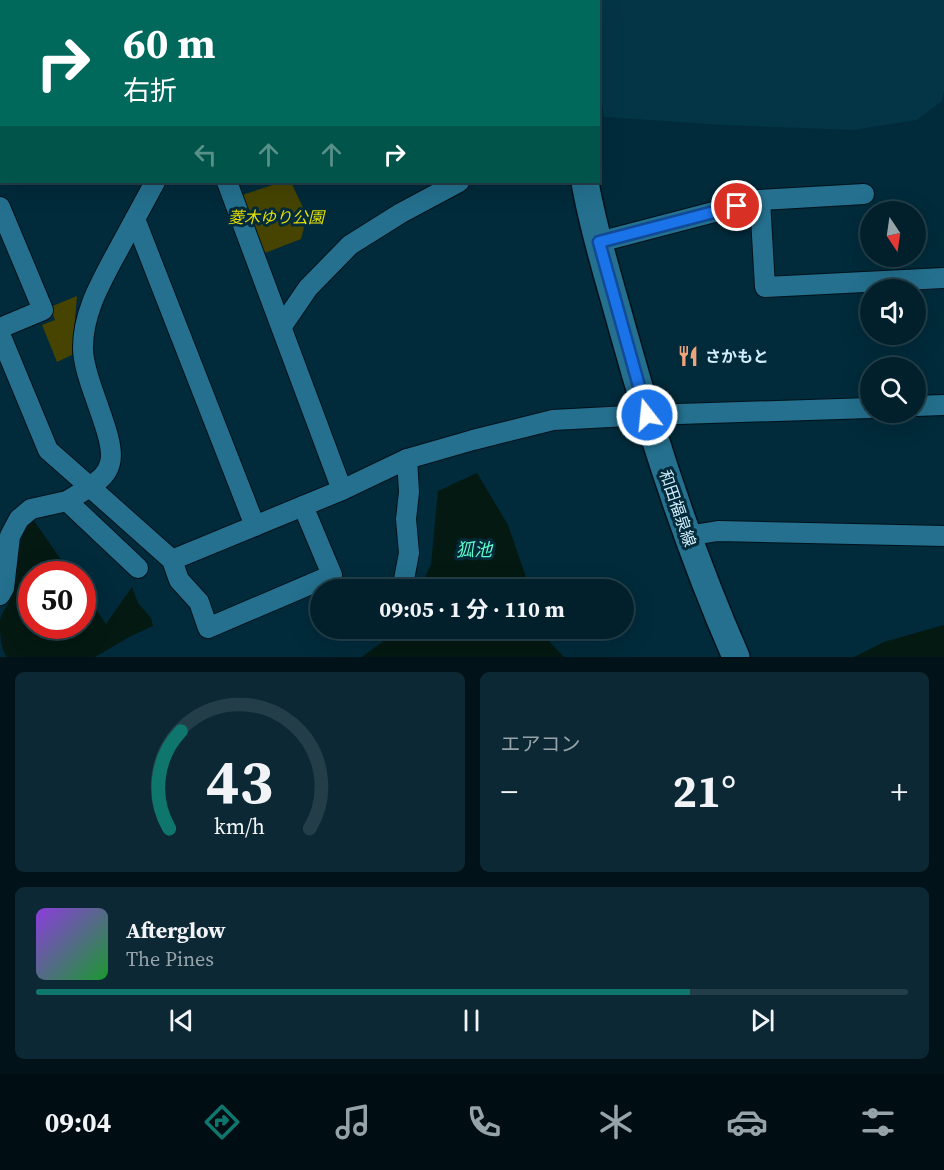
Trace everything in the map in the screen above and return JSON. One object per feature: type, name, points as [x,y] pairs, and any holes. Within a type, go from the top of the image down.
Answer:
[{"type":"main road","name":"和田福泉線","points":[[585,183],[599,242],[647,415],[687,536],[736,657]]},
{"type":"street","points":[[0,595],[4,588],[10,536],[19,519],[31,509],[67,501],[90,487],[105,475],[110,462],[111,448],[85,369],[84,328],[93,299],[154,183]]},
{"type":"street","points":[[227,183],[342,490]]},
{"type":"street","points":[[282,327],[308,288],[350,245],[401,213],[457,183]]},
{"type":"street","points":[[599,242],[760,200],[864,194]]},
{"type":"street","points":[[760,200],[765,287],[944,278]]},
{"type":"street","points":[[0,207],[5,231],[43,310],[0,328]]},
{"type":"street","points":[[135,219],[255,526]]},
{"type":"street","points":[[0,334],[48,450],[172,560],[179,579],[199,602],[208,628],[332,575],[303,506]]},
{"type":"street","points":[[926,406],[944,405]]},
{"type":"street","points":[[172,560],[342,490],[407,459],[553,420],[860,408]]},
{"type":"street","points":[[404,579],[409,553],[406,519],[409,492],[407,459]]},
{"type":"street","points":[[67,501],[138,568]]},
{"type":"street","points":[[687,536],[718,531],[944,536]]},
{"type":"shaded area","points":[[600,0],[944,0],[942,101],[917,120],[853,130],[604,117],[600,90]]},
{"type":"green space","name":"菱木ゆり公園","points":[[279,183],[291,183],[307,216],[301,239],[260,255],[239,196]]},
{"type":"green space","points":[[77,296],[72,355],[57,362],[42,325],[55,320],[50,307]]},
{"type":"water","name":"狐池","points":[[477,473],[508,525],[527,579],[424,579],[431,565],[438,491]]},
{"type":"water","points":[[32,518],[62,561],[18,561],[18,639],[96,639],[96,610],[106,624],[132,587],[138,603],[151,618],[153,626],[95,657],[7,657],[0,635],[0,621],[12,595],[20,545]]},
{"type":"water","points":[[944,625],[944,657],[854,657],[884,642]]},
{"type":"water","points":[[386,639],[547,639],[564,657],[362,657]]},
{"type":"place","name":"さかもと","points":[[688,356]]},
{"type":"route","points":[[647,415],[599,242],[737,206]]}]
